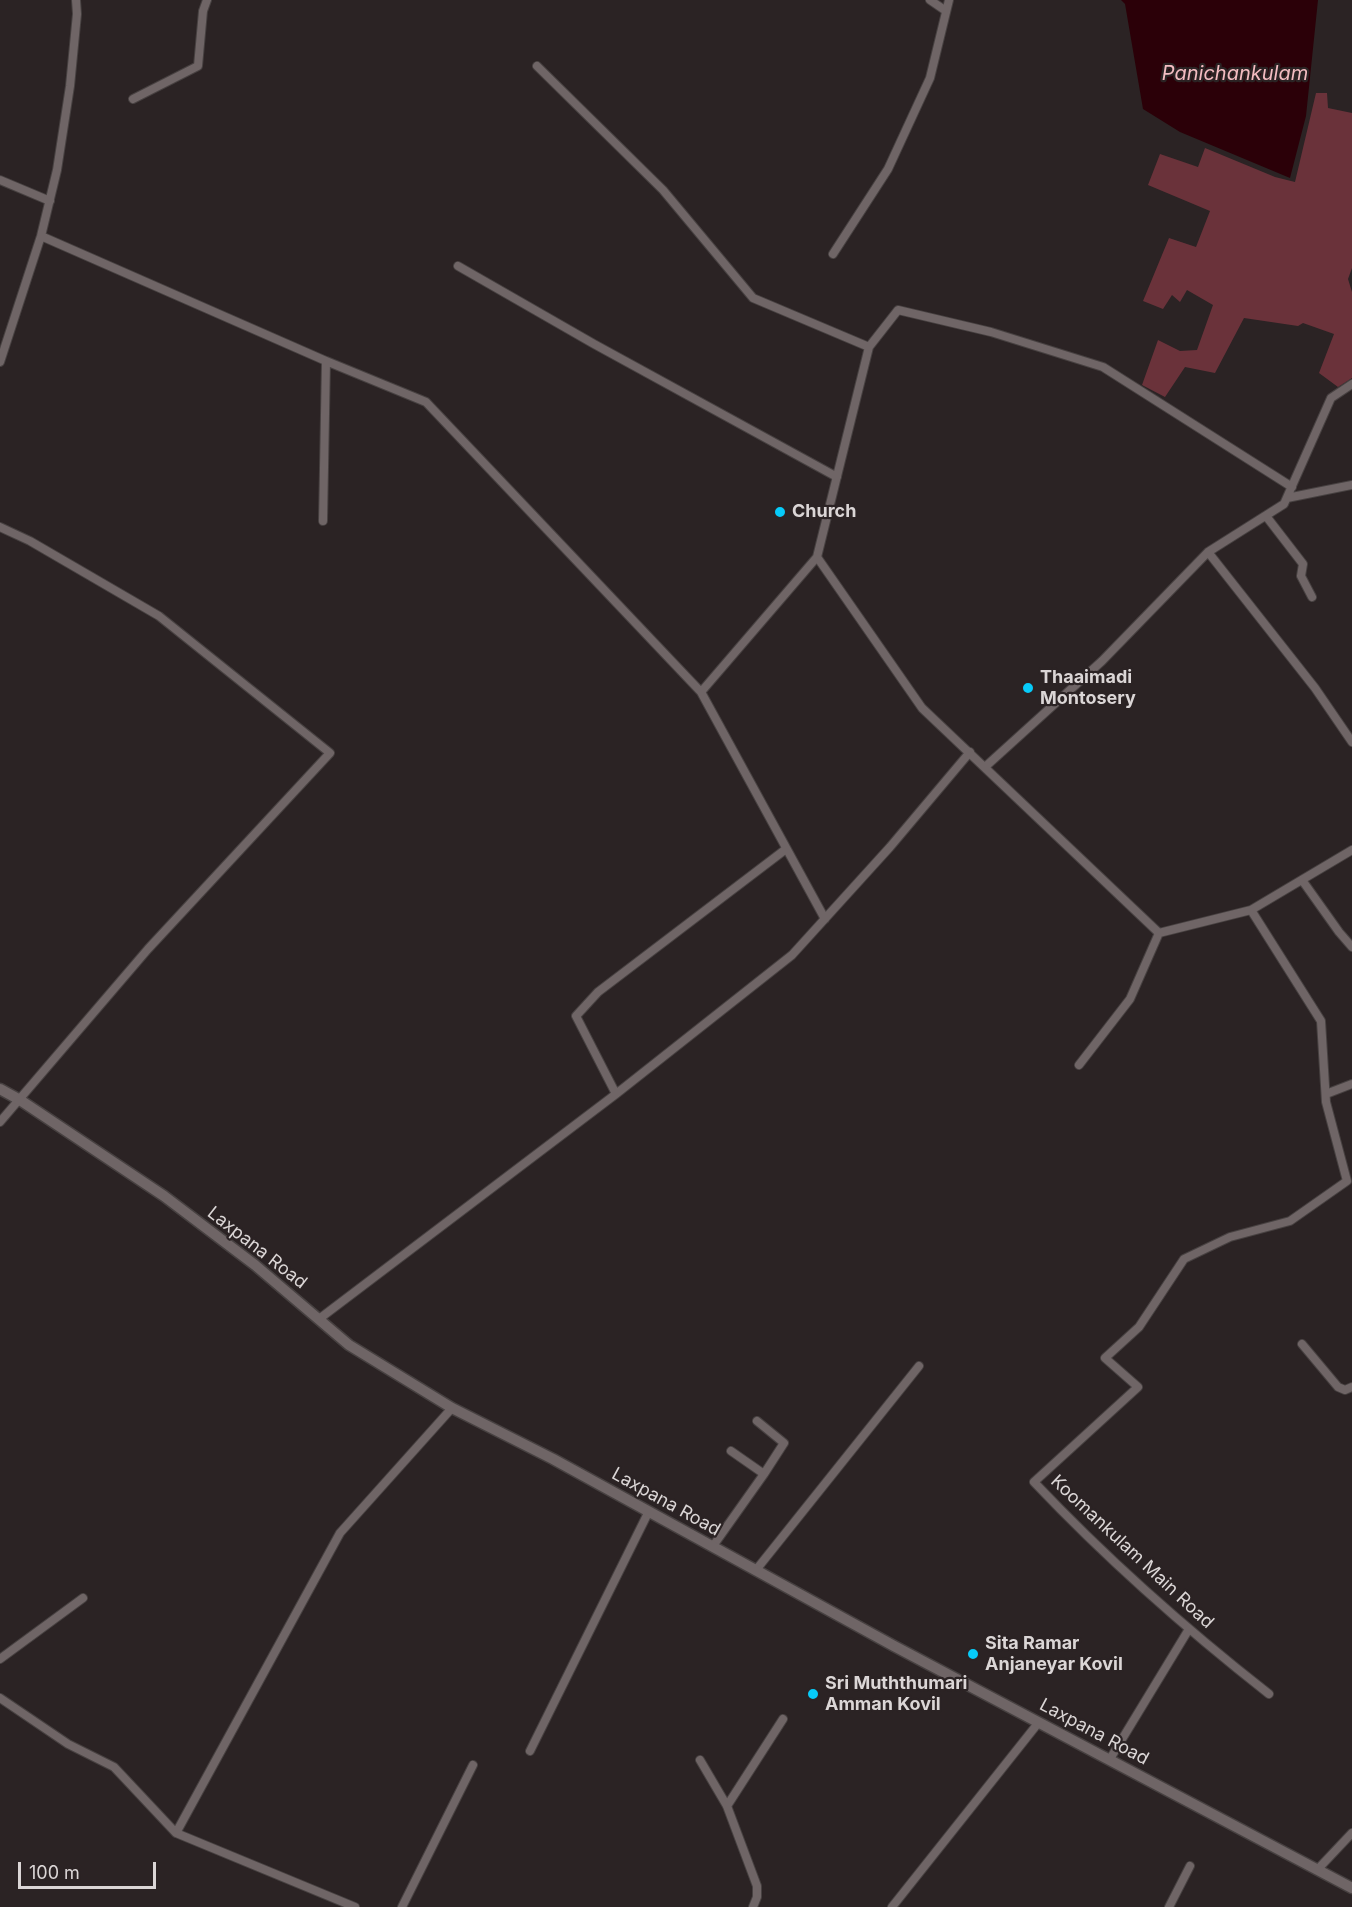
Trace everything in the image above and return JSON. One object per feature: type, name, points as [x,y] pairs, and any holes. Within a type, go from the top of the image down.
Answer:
[{"type":"street","points":[[0,362],[50,201],[70,86],[77,14],[76,0]]},
{"type":"street","points":[[133,99],[198,66],[203,11],[207,0]]},
{"type":"street","points":[[930,0],[946,11]]},
{"type":"street","points":[[833,254],[893,159],[930,78],[949,0]]},
{"type":"street","points":[[537,66],[663,189],[753,298],[869,347]]},
{"type":"street","points":[[0,180],[50,201]]},
{"type":"street","points":[[41,236],[326,361],[426,402],[701,692],[825,919]]},
{"type":"street","points":[[458,266],[594,344],[837,477]]},
{"type":"street","points":[[701,692],[817,557],[869,347],[898,310],[991,332],[1103,367],[1292,487]]},
{"type":"street","points":[[323,521],[326,361]]},
{"type":"street","points":[[985,767],[1102,662],[1208,552],[1284,504],[1331,399],[1352,384]]},
{"type":"street","points":[[1287,498],[1352,485]]},
{"type":"street","points":[[1266,516],[1303,564],[1300,576],[1312,597]]},
{"type":"street","points":[[0,527],[30,541],[159,616],[330,753],[148,949],[0,1122]]},
{"type":"street","points":[[1208,552],[1315,688],[1352,742]]},
{"type":"street","points":[[817,557],[922,708],[1159,933]]},
{"type":"street","points":[[319,1318],[616,1094],[792,955],[890,847],[970,752]]},
{"type":"street","points":[[616,1094],[576,1016],[598,992],[786,849]]},
{"type":"street","points":[[1159,933],[1251,910],[1352,850]]},
{"type":"street","points":[[1302,880],[1352,947]]},
{"type":"street","name":"Koomankulam Main Road","points":[[1251,910],[1321,1021],[1326,1095],[1349,1184],[1290,1221],[1230,1237],[1184,1259],[1139,1327],[1105,1358],[1138,1387],[1034,1482],[1082,1533],[1189,1629],[1269,1694]]},
{"type":"street","points":[[1079,1065],[1130,999],[1159,933]]},
{"type":"street","points":[[1326,1095],[1352,1084]]},
{"type":"street","name":"Laxpana Road","points":[[0,1089],[164,1196],[255,1265],[349,1346],[452,1408],[553,1459],[894,1646],[1352,1887]]},
{"type":"street","points":[[1302,1344],[1338,1387],[1345,1390],[1352,1387]]},
{"type":"street","points":[[756,1570],[919,1366]]},
{"type":"street","points":[[176,1833],[340,1533],[452,1408]]},
{"type":"street","points":[[713,1546],[784,1443],[757,1421]]},
{"type":"street","points":[[731,1451],[764,1474]]},
{"type":"street","points":[[530,1751],[649,1511]]},
{"type":"street","points":[[0,1659],[83,1598]]},
{"type":"street","points":[[1110,1758],[1189,1629]]},
{"type":"street","points":[[0,1698],[68,1744],[114,1767],[176,1833],[355,1907]]},
{"type":"street","points":[[727,1806],[783,1719]]},
{"type":"street","points":[[892,1907],[1040,1722]]},
{"type":"street","points":[[700,1760],[727,1806],[757,1886],[757,1897],[753,1907]]},
{"type":"street","points":[[402,1907],[473,1765]]},
{"type":"street","points":[[1318,1869],[1352,1833]]},
{"type":"street","points":[[1169,1907],[1190,1866]]},
{"type":"shaded area","points":[[1316,93],[1327,93],[1328,108],[1352,113],[1352,268],[1348,279],[1352,292],[1352,378],[1338,387],[1319,373],[1334,334],[1303,323],[1298,326],[1244,318],[1215,373],[1185,367],[1165,397],[1142,385],[1158,340],[1180,351],[1197,350],[1213,305],[1187,290],[1180,302],[1172,295],[1163,309],[1143,301],[1169,238],[1196,247],[1210,211],[1148,185],[1160,154],[1198,167],[1205,148],[1275,177],[1295,182]]},
{"type":"water","name":"Panichankulam","points":[[1121,0],[1318,0],[1306,116],[1290,178],[1180,132],[1143,109],[1125,4]]},
{"type":"place","name":"Church","points":[[780,512]]},
{"type":"place","name":"Thaaimadi Montosery","points":[[1028,688]]},
{"type":"place","name":"Sita Ramar Anjaneyar Kovil","points":[[973,1654]]},
{"type":"place","name":"Sri Muththumari Amman Kovil","points":[[813,1694]]}]
